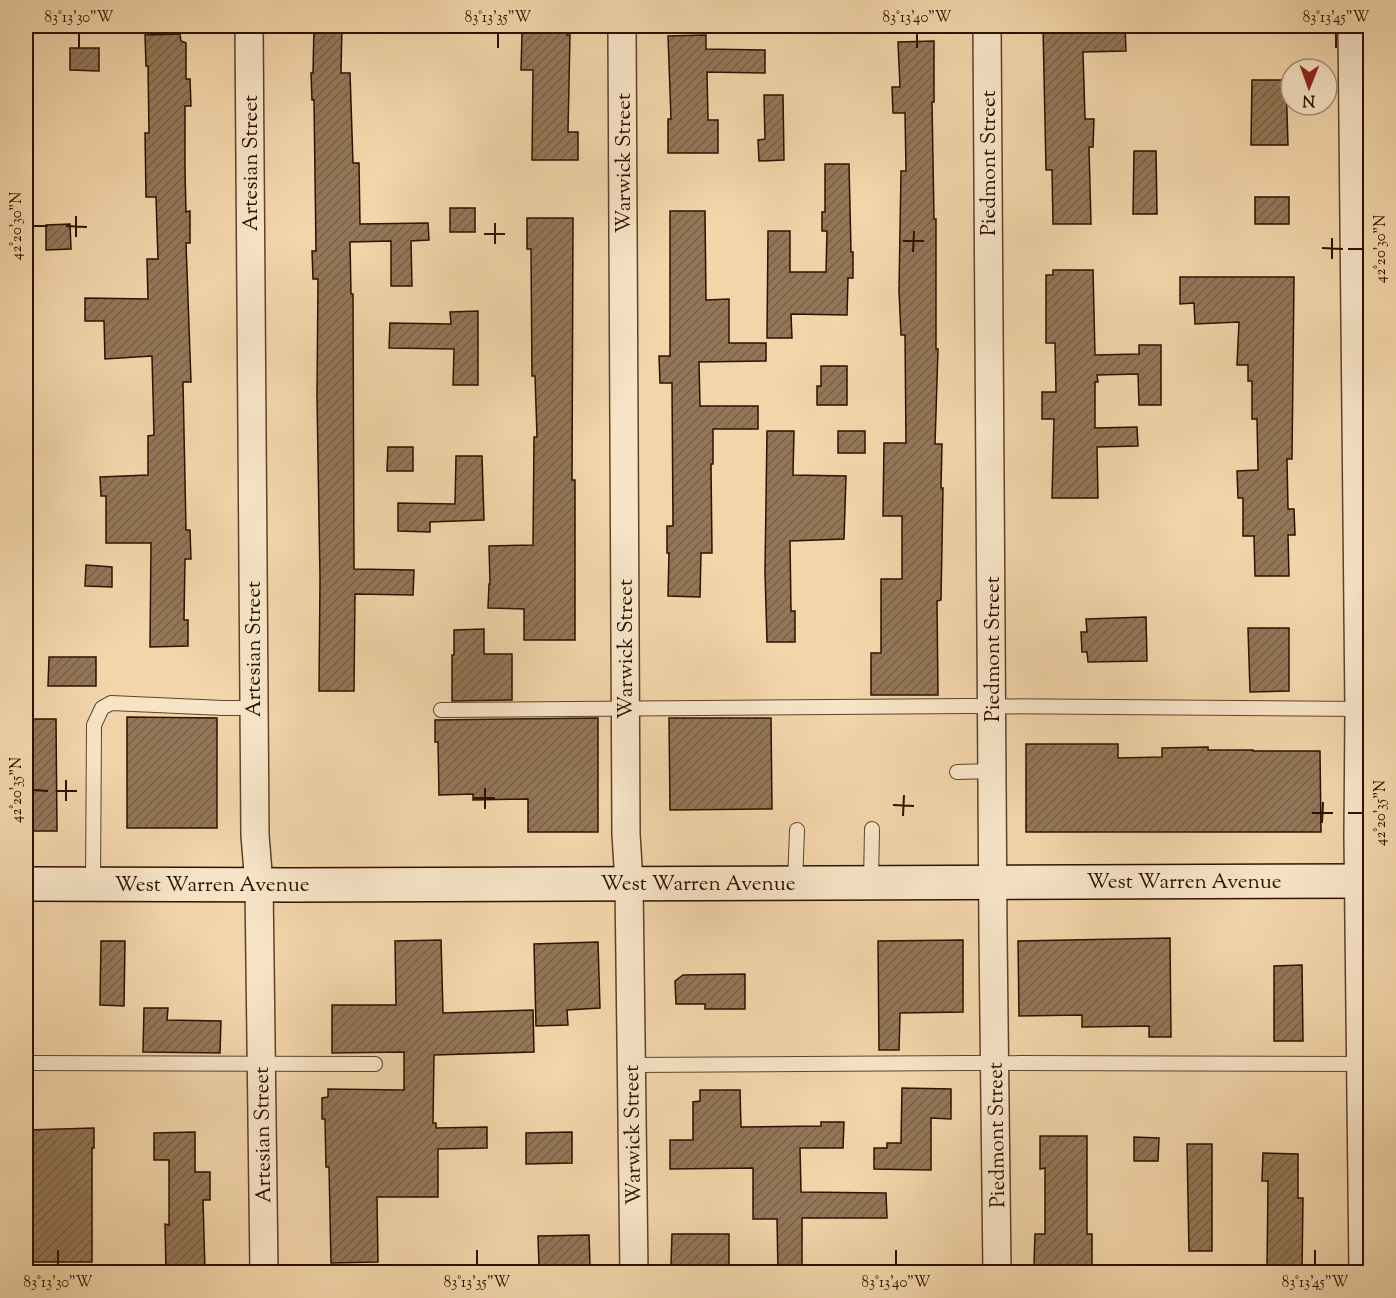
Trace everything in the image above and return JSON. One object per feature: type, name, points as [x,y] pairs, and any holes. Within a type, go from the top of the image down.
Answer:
[{"type":"main road","name":"West Warren Avenue","points":[[26,884],[1364,881]]},
{"type":"street","name":"Artesian Street","points":[[249,26],[255,835],[259,885],[264,1272]]},
{"type":"street","name":"Warwick Street","points":[[622,26],[626,834],[629,883],[634,1272]]},
{"type":"street","name":"Piedmont Street","points":[[987,26],[998,1272]]},
{"type":"street","points":[[1352,26],[1365,709],[1363,1272]]},
{"type":"lane","points":[[93,884],[94,725],[102,708],[111,703],[254,708]]},
{"type":"lane","points":[[441,710],[625,709],[873,712],[992,707],[1365,709]]},
{"type":"lane","points":[[957,772],[993,771]]},
{"type":"lane","points":[[871,882],[872,829]]},
{"type":"lane","points":[[795,883],[797,830]]},
{"type":"lane","points":[[26,1063],[375,1064]]},
{"type":"lane","points":[[631,1065],[995,1063],[1364,1076]]},
{"type":"building","points":[[314,26],[342,26],[341,73],[350,73],[353,163],[359,163],[360,224],[428,223],[429,240],[411,241],[412,286],[391,286],[391,241],[350,242],[351,294],[353,294],[354,569],[414,570],[413,595],[355,594],[354,691],[319,691],[318,279],[313,279],[312,251],[316,251],[314,100],[312,100],[311,73],[313,73]]},
{"type":"building","points":[[540,26],[567,26],[567,35],[570,35],[568,132],[578,132],[578,160],[532,160],[533,70],[521,70],[522,33],[540,33]]},
{"type":"building","points":[[1043,26],[1125,26],[1126,51],[1083,52],[1085,119],[1094,119],[1093,147],[1089,147],[1091,224],[1053,224],[1052,170],[1046,170]]},
{"type":"building","points":[[180,34],[181,41],[186,43],[186,79],[190,79],[191,106],[185,106],[185,171],[186,212],[190,211],[190,243],[186,243],[191,382],[183,382],[186,530],[190,530],[191,559],[185,559],[184,620],[188,620],[188,646],[150,647],[151,543],[106,543],[106,496],[101,496],[100,477],[148,475],[148,436],[154,435],[152,356],[105,359],[104,321],[85,321],[85,298],[148,299],[147,259],[158,259],[156,197],[146,197],[145,133],[149,133],[145,35]]},
{"type":"building","points":[[706,35],[706,49],[765,50],[765,73],[707,72],[708,120],[718,120],[718,153],[668,153],[668,119],[671,119],[668,36]]},
{"type":"building","points":[[934,41],[934,102],[932,102],[934,219],[936,219],[936,349],[938,349],[935,444],[942,444],[941,488],[943,488],[941,600],[937,601],[938,695],[871,695],[871,653],[881,653],[881,579],[902,579],[902,516],[883,516],[884,443],[906,443],[905,335],[901,335],[899,291],[901,171],[906,171],[905,113],[893,113],[892,87],[900,87],[898,42]]},
{"type":"building","points":[[70,48],[99,48],[99,71],[70,70]]},
{"type":"building","points":[[1252,80],[1279,80],[1279,117],[1287,117],[1288,145],[1251,145]]},
{"type":"building","points":[[764,95],[783,95],[784,160],[759,161],[758,140],[765,139]]},
{"type":"building","points":[[1134,151],[1156,151],[1157,214],[1133,214]]},
{"type":"building","points":[[825,164],[849,164],[853,278],[848,278],[847,315],[791,314],[792,338],[767,338],[768,231],[790,231],[790,272],[826,272],[827,231],[822,231],[822,212],[825,212]]},
{"type":"building","points":[[1255,197],[1289,197],[1289,224],[1255,224]]},
{"type":"building","points":[[450,208],[475,208],[475,232],[450,232]]},
{"type":"building","points":[[670,211],[705,211],[706,300],[729,299],[729,343],[766,343],[766,361],[699,362],[700,406],[758,406],[758,429],[713,429],[712,553],[701,553],[700,597],[668,596],[667,526],[673,526],[672,383],[660,383],[659,356],[670,356]]},
{"type":"building","points":[[527,218],[573,218],[572,480],[575,480],[575,640],[524,640],[524,609],[488,608],[489,546],[533,545],[534,437],[537,437],[535,376],[532,376],[531,249],[527,249]]},
{"type":"building","points":[[70,224],[71,249],[46,250],[46,225]]},
{"type":"building","points":[[1053,270],[1093,270],[1095,355],[1139,354],[1139,345],[1161,345],[1161,405],[1139,405],[1138,374],[1097,375],[1095,428],[1137,427],[1138,446],[1097,447],[1098,498],[1052,498],[1054,419],[1042,419],[1042,392],[1056,392],[1055,343],[1046,343],[1046,275],[1053,275]]},
{"type":"building","points":[[1180,277],[1294,277],[1292,459],[1287,459],[1288,509],[1294,509],[1295,535],[1288,535],[1289,576],[1255,576],[1254,536],[1243,536],[1243,498],[1238,498],[1237,471],[1258,470],[1257,419],[1252,419],[1252,381],[1248,381],[1248,365],[1237,365],[1239,322],[1195,324],[1194,303],[1180,304]]},
{"type":"building","points":[[478,311],[478,385],[453,385],[454,349],[389,348],[390,323],[451,324],[450,312]]},
{"type":"building","points":[[821,366],[847,366],[847,405],[817,405],[817,386],[821,386]]},
{"type":"building","points":[[767,431],[794,431],[793,475],[846,476],[844,539],[790,541],[791,611],[795,611],[795,642],[767,642],[765,572]]},
{"type":"building","points":[[838,431],[865,431],[865,453],[838,453]]},
{"type":"building","points":[[388,447],[413,447],[413,471],[387,471]]},
{"type":"building","points":[[456,456],[482,456],[484,520],[430,522],[430,532],[398,531],[398,503],[455,504]]},
{"type":"building","points":[[86,565],[112,567],[112,587],[85,586]]},
{"type":"building","points":[[1146,617],[1147,661],[1088,662],[1087,652],[1082,652],[1081,632],[1087,632],[1086,619]]},
{"type":"building","points":[[1248,628],[1289,628],[1289,691],[1250,692]]},
{"type":"building","points":[[484,629],[484,654],[512,654],[512,700],[452,701],[454,630]]},
{"type":"building","points":[[49,657],[96,657],[96,686],[48,686]]},
{"type":"building","points":[[127,717],[217,718],[217,828],[127,828]]},
{"type":"building","points":[[598,718],[598,832],[528,832],[528,799],[473,800],[473,794],[439,795],[438,742],[435,742],[435,720]]},
{"type":"building","points":[[669,718],[771,718],[772,809],[670,810]]},
{"type":"building","points":[[32,719],[56,719],[57,831],[33,831]]},
{"type":"building","points":[[1026,744],[1118,744],[1118,758],[1162,757],[1162,748],[1208,747],[1208,750],[1320,751],[1321,832],[1026,832]]},
{"type":"building","points":[[1170,938],[1171,1037],[1149,1037],[1149,1026],[1082,1027],[1082,1015],[1019,1016],[1018,941]]},
{"type":"building","points":[[441,940],[443,1013],[533,1010],[534,1052],[434,1055],[433,1123],[436,1123],[436,1128],[487,1127],[487,1148],[438,1149],[438,1197],[377,1197],[378,1262],[331,1263],[329,1167],[326,1167],[322,1098],[328,1097],[328,1089],[404,1090],[404,1052],[332,1053],[332,1005],[396,1005],[395,941]]},
{"type":"building","points":[[963,940],[963,1012],[900,1013],[899,1050],[879,1050],[878,941]]},
{"type":"building","points":[[101,941],[125,941],[124,1006],[100,1005]]},
{"type":"building","points":[[598,942],[600,1008],[567,1010],[568,1025],[536,1026],[534,944]]},
{"type":"building","points":[[1302,965],[1303,1041],[1274,1041],[1274,966]]},
{"type":"building","points":[[745,974],[745,1009],[705,1009],[705,1004],[676,1004],[675,981],[683,975]]},
{"type":"building","points":[[144,1008],[168,1008],[167,1020],[221,1021],[220,1053],[143,1052]]},
{"type":"building","points":[[902,1088],[951,1089],[951,1119],[931,1118],[931,1170],[874,1169],[874,1148],[887,1148],[887,1143],[901,1143]]},
{"type":"building","points":[[700,1090],[740,1090],[741,1127],[821,1126],[821,1122],[844,1122],[843,1148],[800,1148],[801,1192],[886,1193],[887,1218],[802,1218],[802,1272],[778,1272],[777,1219],[753,1219],[753,1168],[670,1169],[670,1140],[693,1140],[693,1102],[700,1101]]},
{"type":"building","points":[[94,1128],[92,1262],[26,1262],[26,1130]]},
{"type":"building","points":[[195,1132],[195,1172],[210,1172],[210,1200],[203,1200],[205,1272],[166,1272],[165,1224],[169,1225],[169,1160],[154,1160],[154,1133]]},
{"type":"building","points":[[572,1132],[572,1163],[526,1164],[526,1133]]},
{"type":"building","points":[[1040,1136],[1087,1136],[1087,1234],[1092,1234],[1092,1265],[1034,1265],[1035,1234],[1045,1234],[1045,1168],[1040,1169]]},
{"type":"building","points":[[1134,1137],[1159,1138],[1158,1161],[1134,1161]]},
{"type":"building","points":[[1187,1144],[1212,1144],[1212,1251],[1189,1251]]},
{"type":"building","points":[[1263,1153],[1298,1154],[1298,1198],[1303,1198],[1302,1272],[1267,1271],[1268,1181],[1262,1181]]},
{"type":"building","points":[[672,1234],[729,1234],[729,1265],[671,1265]]},
{"type":"building","points":[[589,1235],[590,1265],[539,1267],[538,1236]]}]
